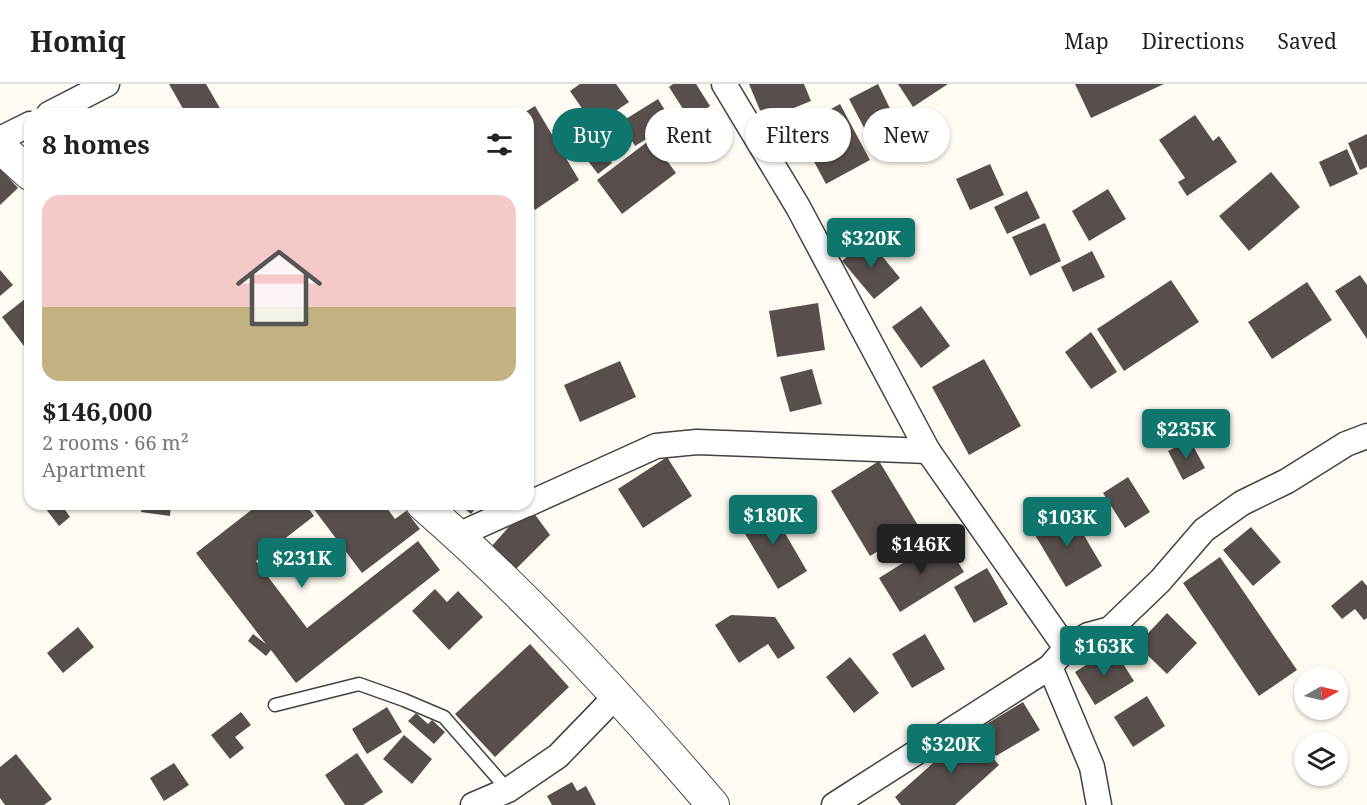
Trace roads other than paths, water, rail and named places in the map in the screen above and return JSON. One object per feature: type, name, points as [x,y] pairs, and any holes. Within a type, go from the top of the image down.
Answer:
[{"type":"street","points":[[61,108],[107,84]]},
{"type":"street","points":[[724,84],[798,207],[928,451],[1066,648]]},
{"type":"street","points":[[0,139],[24,126]]},
{"type":"street","points":[[0,147],[24,169]]},
{"type":"street","points":[[834,805],[1050,667],[1066,648],[1088,634],[1110,629],[1160,581],[1204,530],[1242,503],[1287,481],[1346,444],[1367,436]]},
{"type":"street","points":[[534,501],[656,446],[697,442],[928,451]]},
{"type":"street","points":[[429,510],[458,535],[617,695],[713,805]]},
{"type":"street","points":[[458,535],[514,510]]},
{"type":"street","points":[[1050,667],[1092,767],[1099,805]]},
{"type":"street","points":[[473,805],[507,790],[558,756],[617,695]]},
{"type":"lane","points":[[275,705],[359,684],[404,700],[444,717],[507,790]]}]
